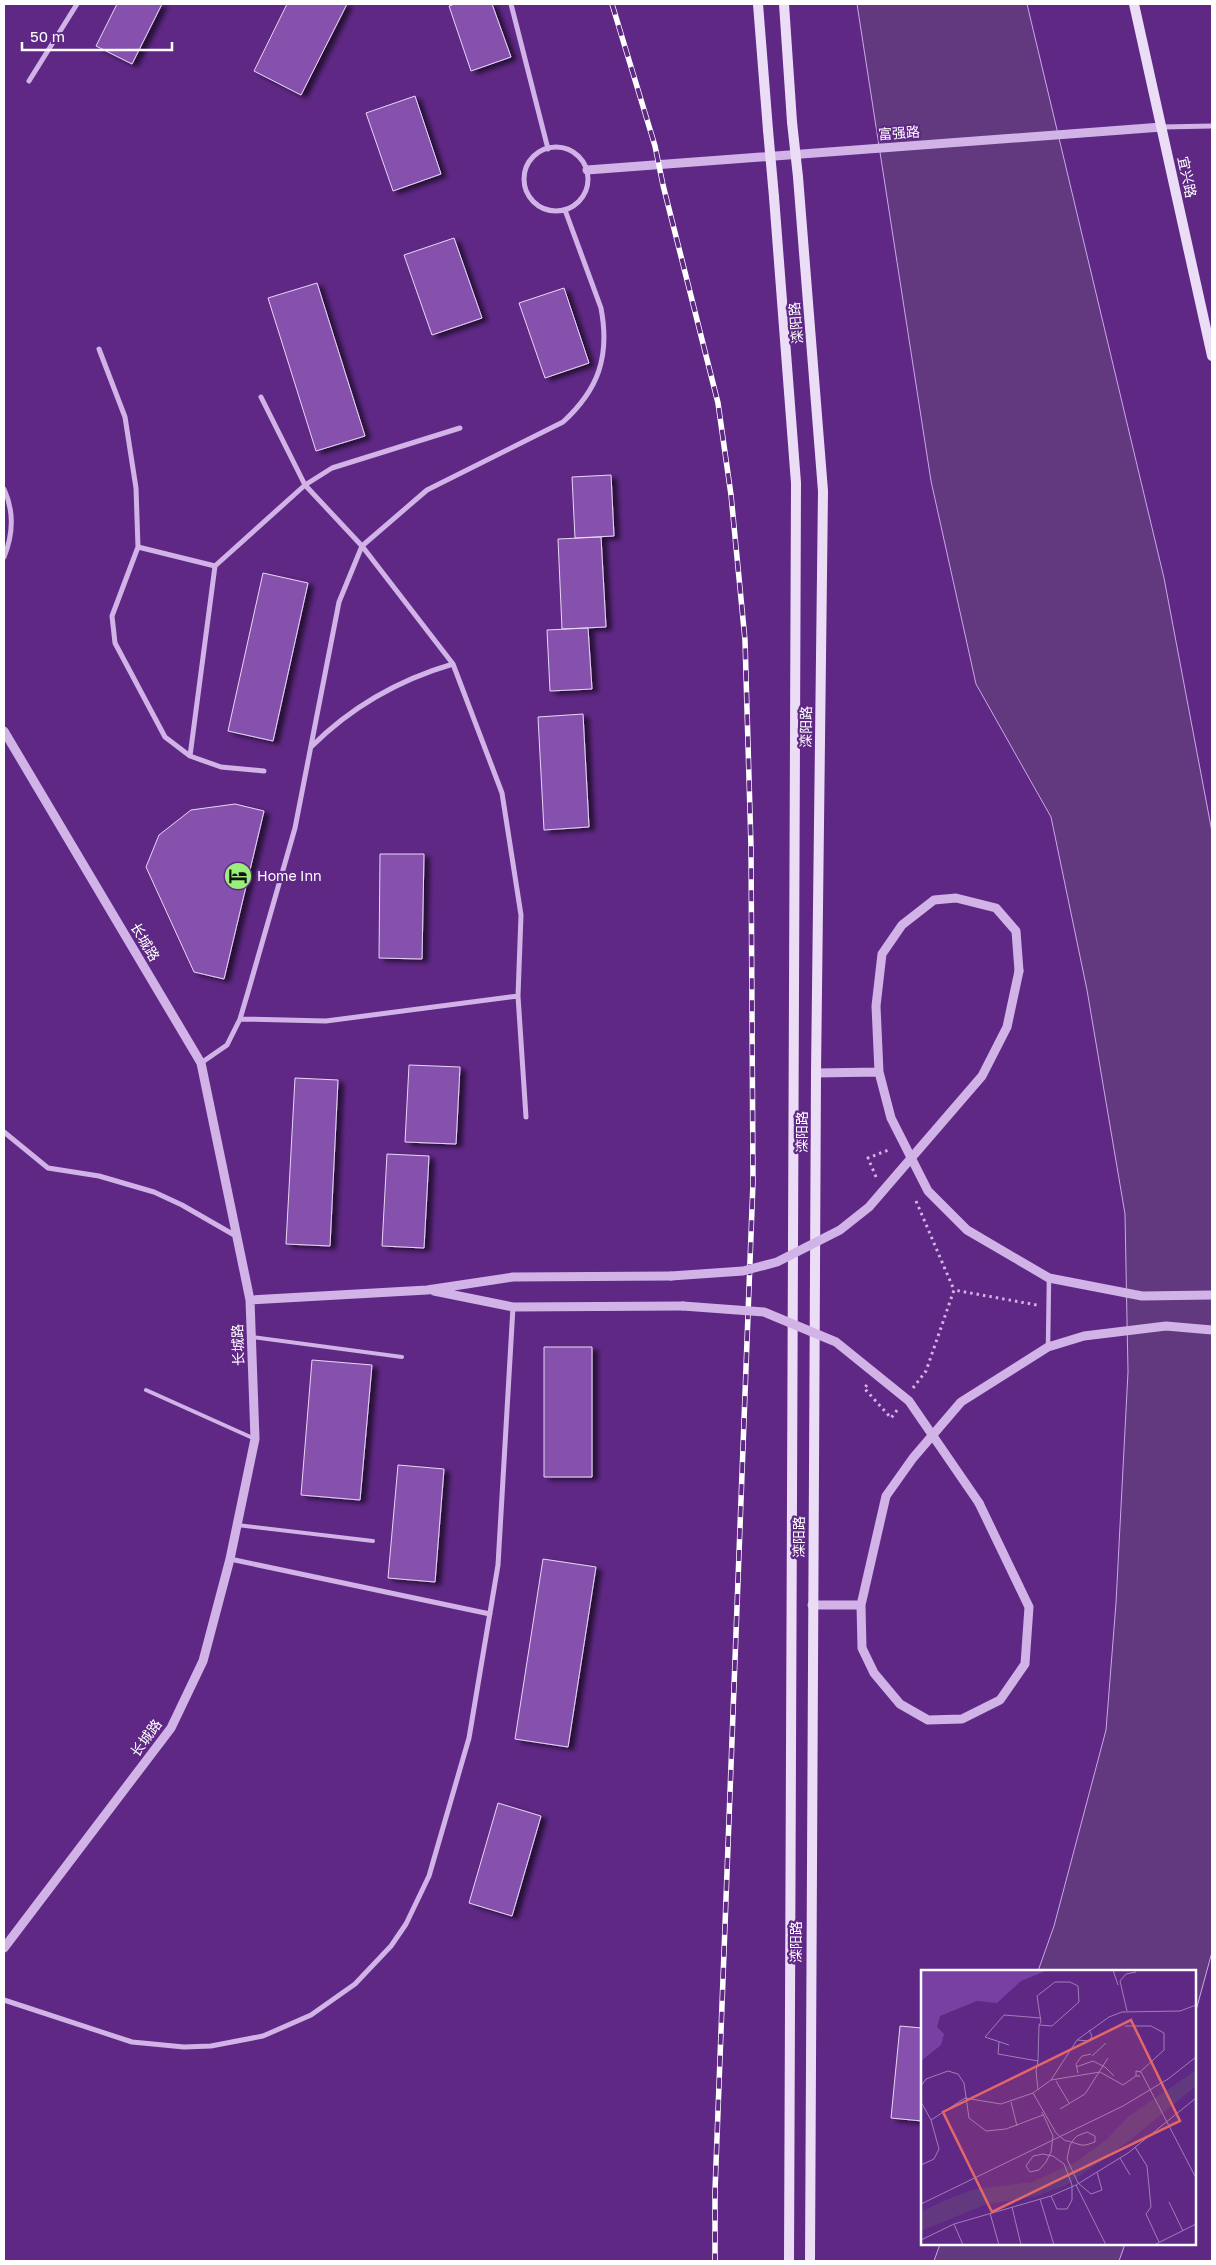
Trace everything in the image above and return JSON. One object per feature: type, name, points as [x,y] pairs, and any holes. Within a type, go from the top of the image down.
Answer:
[{"type":"main road","name":"滦阳路","points":[[758,4],[796,483],[789,2261]]},
{"type":"main road","name":"滦阳路","points":[[784,4],[823,491],[812,1604],[810,2261]]},
{"type":"main road","name":"宜兴路","points":[[1134,4],[1212,356]]},
{"type":"street","points":[[29,81],[78,4]]},
{"type":"street","points":[[511,4],[548,149]]},
{"type":"street","name":"富强路","points":[[587,170],[1113,130],[1212,126]]},
{"type":"street","points":[[558,147],[576,154],[587,170],[588,180],[584,195],[574,206],[565,210],[556,211],[537,205],[526,188],[524,179],[531,160],[548,149],[558,147]]},
{"type":"street","points":[[201,1063],[227,1045],[240,1019],[294,828],[339,602],[362,546],[426,490],[563,422],[586,397],[600,367],[604,353],[603,323],[600,308],[565,210]]},
{"type":"street","points":[[99,349],[125,417],[136,488],[138,547],[112,616],[115,643],[165,737],[190,756],[221,767],[264,771]]},
{"type":"street","points":[[261,397],[305,485],[362,546],[453,664],[502,794],[520,915],[518,996],[526,1117]]},
{"type":"street","points":[[190,756],[215,566],[305,485],[332,468],[460,428]]},
{"type":"street","points":[[4,489],[12,516],[9,543],[4,557]]},
{"type":"street","points":[[138,547],[215,566]]},
{"type":"street","points":[[310,748],[344,717],[382,692],[421,674],[453,664]]},
{"type":"street","name":"长城路","points":[[4,731],[201,1063],[250,1300],[255,1439],[230,1558],[203,1661],[171,1728],[4,1948]]},
{"type":"street","points":[[250,1300],[427,1290],[513,1277],[671,1276],[743,1271],[777,1262],[840,1230],[869,1207],[882,1192],[982,1076],[1007,1027],[1019,971],[1016,931],[996,908],[956,898],[934,900],[902,925],[882,954],[876,1006],[879,1072],[891,1118],[928,1192],[967,1230],[1049,1278],[1142,1296],[1212,1295]]},
{"type":"street","points":[[240,1019],[326,1021],[518,996]]},
{"type":"street","points":[[816,1074],[879,1072]]},
{"type":"street","points":[[4,1132],[48,1168],[99,1176],[154,1192],[210,1219],[237,1236]]},
{"type":"street","points":[[1048,1347],[1049,1278]]},
{"type":"street","points":[[427,1290],[514,1307],[682,1306],[764,1312],[836,1342],[908,1401],[979,1503],[1029,1607],[1025,1664],[1000,1700],[962,1719],[928,1720],[900,1704],[874,1673],[862,1648],[861,1606],[886,1496],[908,1466],[960,1402],[1048,1347],[1084,1336],[1166,1326],[1212,1330]]},
{"type":"street","points":[[4,2000],[132,2042],[184,2047],[210,2046],[263,2036],[287,2026],[334,2001],[355,1984],[380,1959],[406,1924],[429,1876],[469,1738],[498,1565],[514,1307]]},
{"type":"street","points":[[230,1558],[490,1614]]},
{"type":"street","points":[[812,1604],[861,1606]]},
{"type":"lane","points":[[252,1337],[402,1357]]},
{"type":"lane","points":[[146,1390],[255,1439]]},
{"type":"lane","points":[[237,1526],[373,1541]]},
{"type":"path","points":[[882,1192],[868,1158],[898,1146]]},
{"type":"path","points":[[916,1200],[954,1290],[926,1371]]},
{"type":"path","points":[[954,1290],[1050,1307]]},
{"type":"path","points":[[876,1375],[864,1388],[891,1418]]},
{"type":"shaded area","points":[[857,4],[1027,4],[1164,578],[1212,832],[1212,1952],[1196,2010],[1196,1970],[1038,1970],[1054,1926],[1106,1730],[1116,1603],[1128,1372],[1125,1214],[1087,990],[1051,817],[976,684],[931,481]]},
{"type":"shaded area","points":[[940,2245],[1125,2245],[1119,2261],[934,2261]]},
{"type":"building","points":[[117,4],[162,4],[132,64],[96,46]]},
{"type":"building","points":[[287,4],[347,4],[301,95],[254,71]]},
{"type":"building","points":[[455,4],[492,4],[511,57],[471,71],[449,6]]},
{"type":"building","points":[[415,96],[441,174],[393,191],[366,113]]},
{"type":"building","points":[[454,238],[482,318],[432,335],[404,255]]},
{"type":"building","points":[[317,283],[365,436],[316,451],[268,298]]},
{"type":"building","points":[[564,288],[589,363],[545,378],[519,303]]},
{"type":"building","points":[[611,475],[614,536],[575,538],[572,477]]},
{"type":"building","points":[[601,537],[606,627],[562,629],[558,539]]},
{"type":"building","points":[[263,573],[308,583],[273,741],[228,731]]},
{"type":"building","points":[[588,628],[592,689],[550,691],[547,630]]},
{"type":"building","points":[[583,714],[589,827],[544,830],[538,717]]},
{"type":"building","points":[[235,804],[264,811],[224,979],[194,972],[146,867],[159,835],[191,810]]},
{"type":"building","points":[[380,854],[424,854],[422,959],[379,958]]},
{"type":"building","points":[[409,1065],[460,1067],[456,1144],[405,1142]]},
{"type":"building","points":[[295,1078],[338,1080],[330,1246],[286,1244]]},
{"type":"building","points":[[387,1154],[429,1156],[424,1248],[382,1246]]},
{"type":"building","points":[[544,1347],[592,1347],[592,1477],[544,1477]]},
{"type":"building","points":[[312,1360],[372,1365],[360,1500],[301,1495]]},
{"type":"building","points":[[398,1465],[444,1469],[435,1582],[388,1578]]},
{"type":"building","points":[[543,1559],[596,1567],[568,1747],[515,1739]]},
{"type":"building","points":[[498,1803],[541,1816],[512,1916],[469,1903]]},
{"type":"building","points":[[900,2026],[921,2028],[921,2121],[891,2118]]},
{"type":"railway","points":[[612,4],[655,146],[663,185],[718,403],[731,495],[745,640],[751,847],[753,1182],[715,2191],[715,2261]]},
{"type":"place","name":"Home Inn","points":[[238,876]]}]
